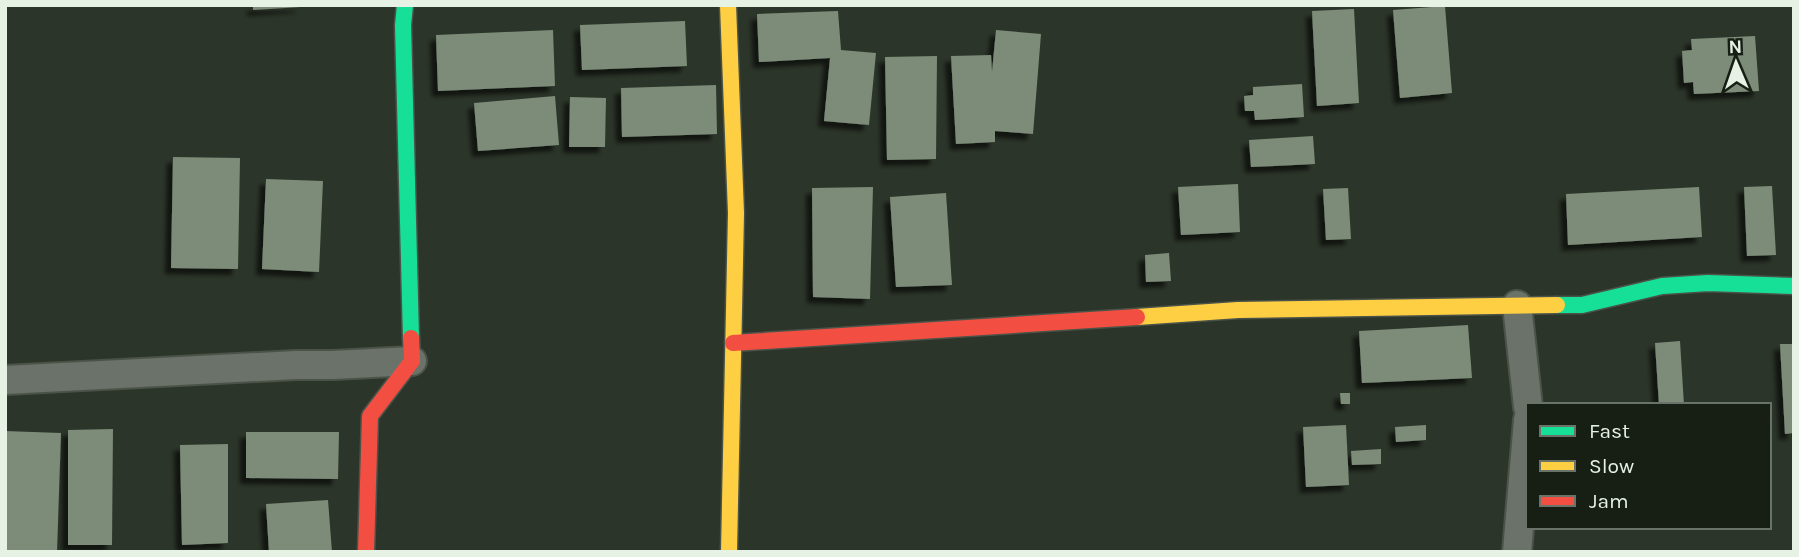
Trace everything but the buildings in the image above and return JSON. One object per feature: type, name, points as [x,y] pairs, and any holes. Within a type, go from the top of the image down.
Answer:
[{"type":"street","points":[[366,552],[370,416],[412,360],[403,24],[405,5]]},
{"type":"street","points":[[728,5],[736,213],[729,552]]},
{"type":"street","points":[[733,343],[1238,310],[1582,305],[1662,286],[1708,283],[1794,286]]},
{"type":"street","points":[[1517,305],[1528,403]]},
{"type":"street","points":[[5,380],[412,360]]},
{"type":"street","points":[[1517,552],[1526,444]]},
{"type":"traffic: fast","points":[[405,5],[403,25],[411,338]]},
{"type":"traffic: fast","points":[[1557,305],[1582,305],[1662,286],[1708,283],[1794,286]]},
{"type":"traffic: slow","points":[[728,5],[736,213],[729,552]]},
{"type":"traffic: slow","points":[[1137,317],[1238,310],[1557,305]]},
{"type":"traffic: jam","points":[[733,343],[1137,317]]},
{"type":"traffic: jam","points":[[366,552],[370,416],[412,361],[411,338]]}]
